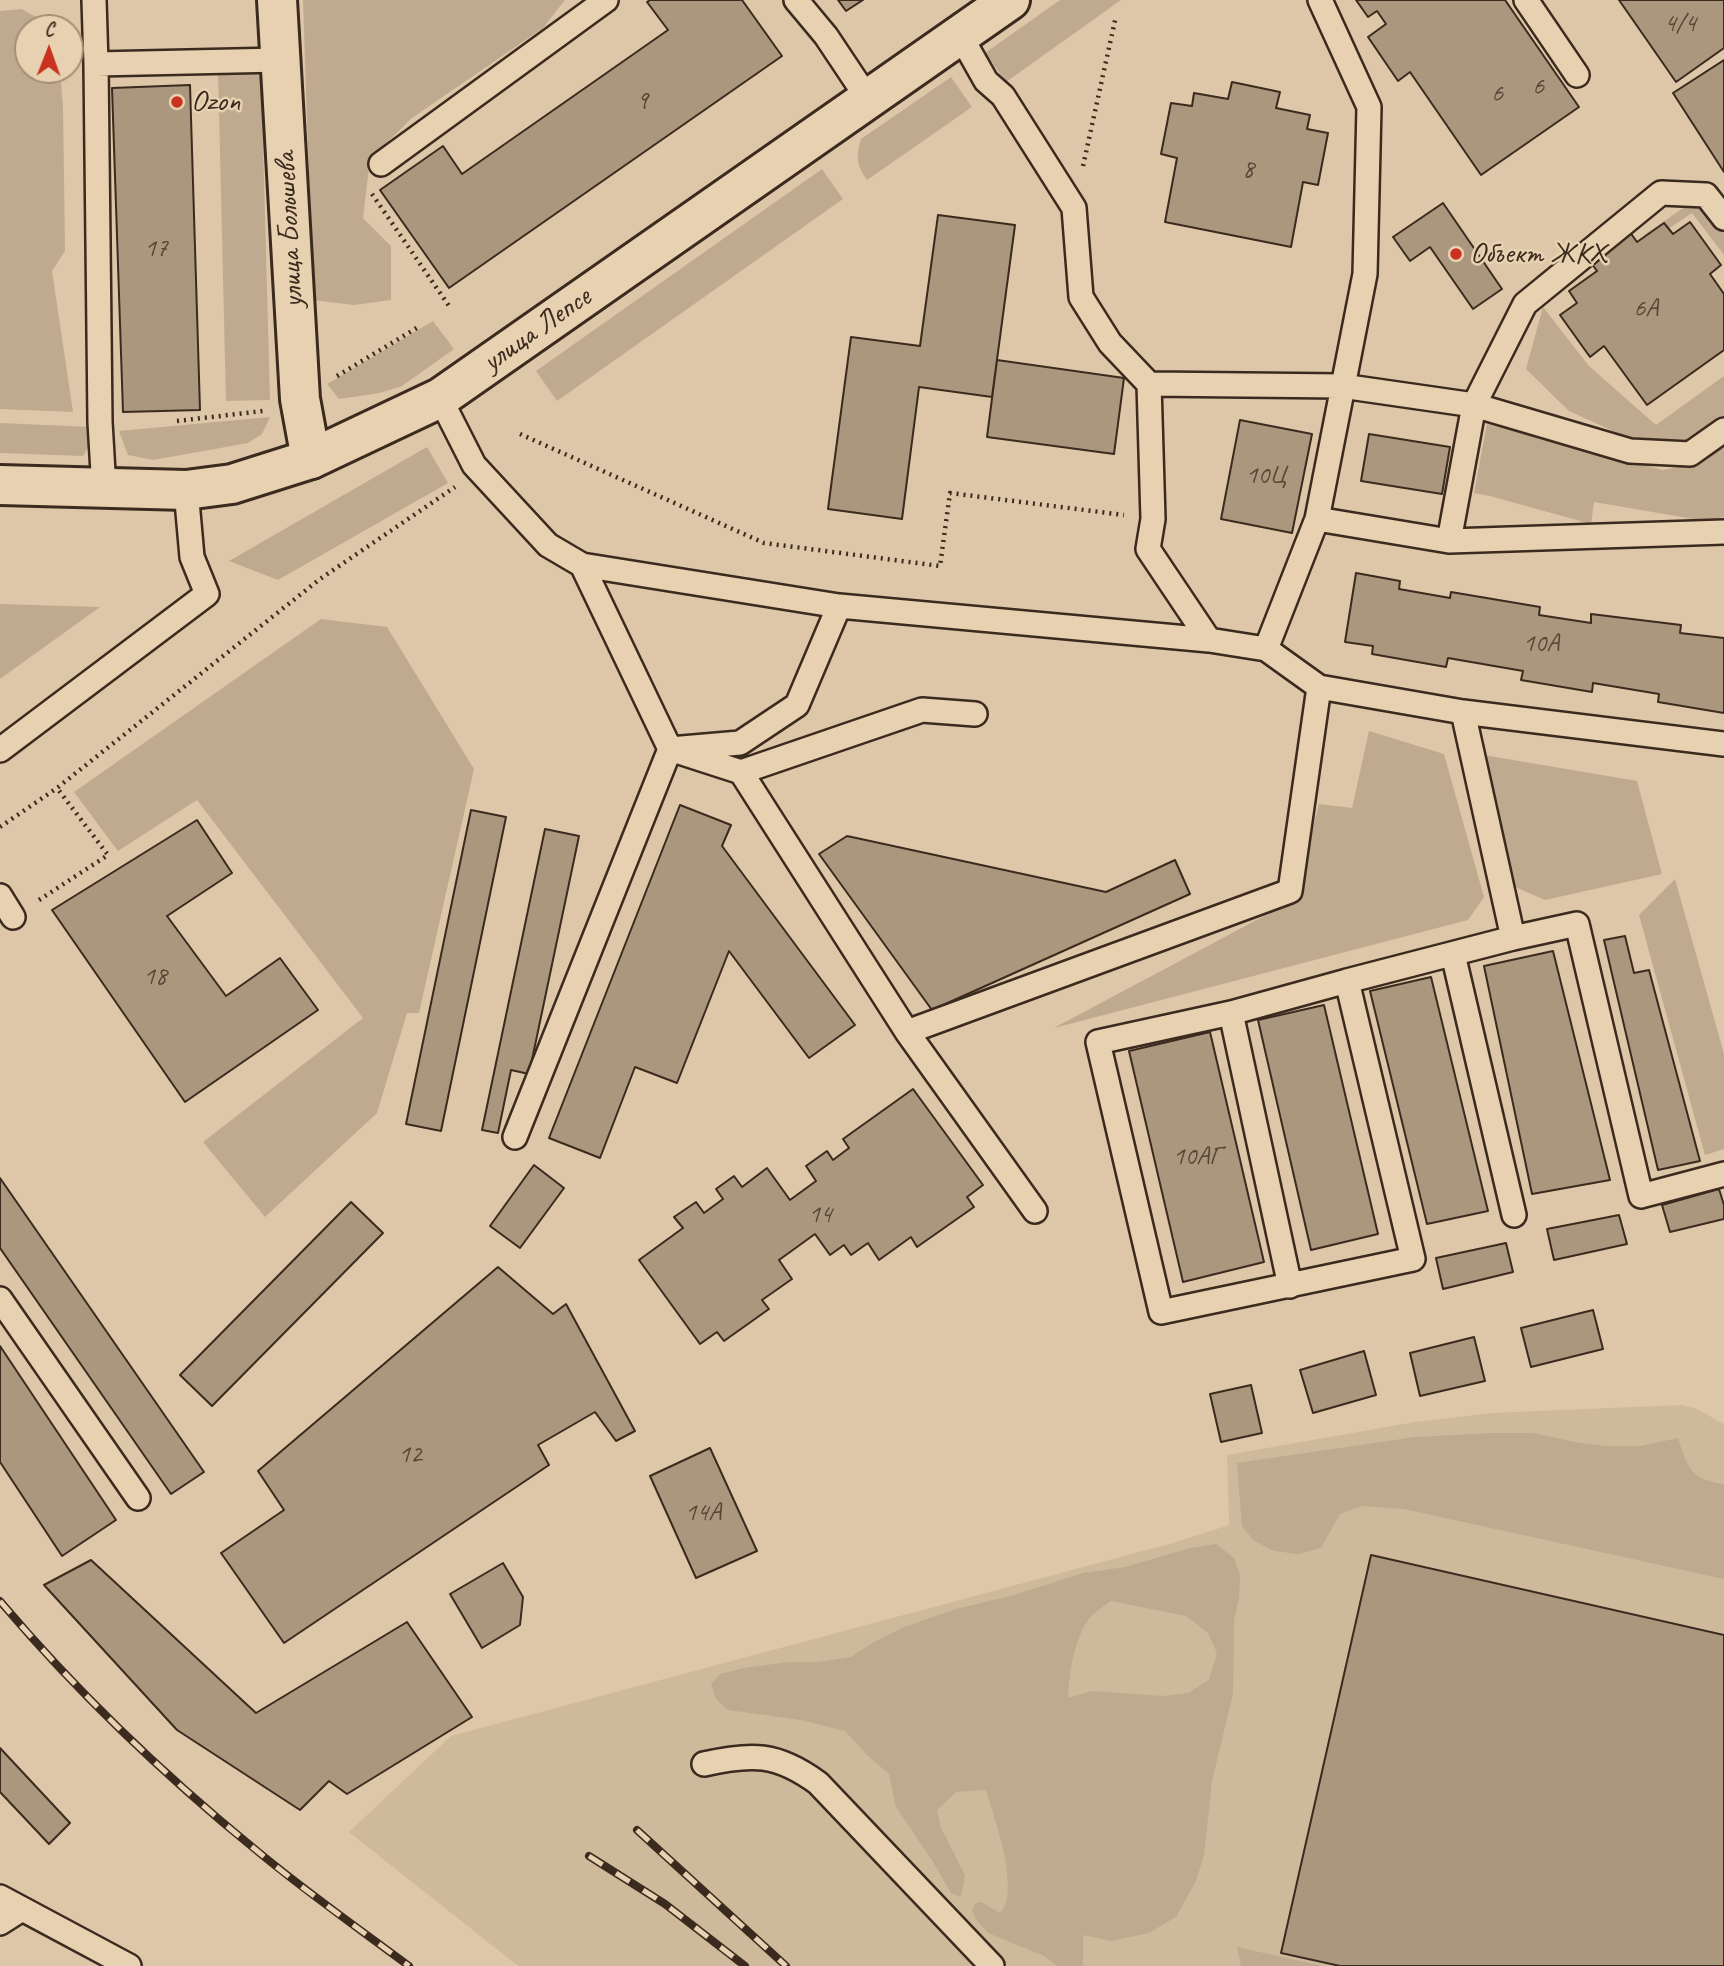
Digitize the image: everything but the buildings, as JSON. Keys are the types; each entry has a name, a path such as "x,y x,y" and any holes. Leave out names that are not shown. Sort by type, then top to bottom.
{"main road":[{"name":"улица Большева","path":"277,0 284,405 311,459"},
{"name":"улица Лепсе","path":"0,485 186,490 232,484 311,459 440,398 1010,0"}],"lane":[{"path":"94,0 100,422 104,489"},
{"path":"380,164 606,0"},
{"path":"796,0 826,36 868,99"},
{"path":"1266,649 1317,519 1365,274 1369,107 1320,0"},
{"path":"1526,0 1577,75"},
{"path":"960,35 986,81 1003,96 1074,208 1081,297 1110,343 1149,384 1153,519 1148,549 1209,640"},
{"path":"96,64 280,60"},
{"path":"1449,541 1474,405 1525,304 1661,193 1706,195 1724,218"},
{"path":"1149,384 1342,386 1474,405 1630,451 1690,454 1724,430"},
{"path":"440,398 474,465 548,545 582,565 839,606 1209,640 1266,649 1319,687 1463,712 1724,744"},
{"path":"0,750 207,594 192,557 186,490"},
{"path":"1317,519 1449,541 1724,532"},
{"path":"582,565 670,749 741,772 922,710 975,714"},
{"path":"670,749 740,743 797,705 839,606"},
{"path":"907,1032 1290,891 1319,687"},
{"path":"1463,712 1513,938"},
{"path":"515,1137 670,749"},
{"path":"741,772 907,1032 1035,1211"},
{"path":"0,896 13,917"},
{"path":"1347,981 1413,1259 1161,1312 1098,1042 1231,1013 1347,981 1513,938 1577,924 1641,1196 1724,1174"},
{"path":"1453,954 1514,1215"},
{"path":"1231,1013 1290,1286"},
{"path":"0,1299 138,1498"},
{"path":"704,1764 733,1757 759,1758 798,1768 818,1783 992,1966"},
{"path":"0,1897 129,1966"},
{"path":"0,1923 22,1909"}],"path":[{"path":"1074,208 1116,16"},
{"path":"380,164 369,190 449,306"},
{"path":"177,421 284,405 420,326"},
{"path":"520,434 764,543 940,566 950,493 1153,519"},
{"path":"0,827 57,788 320,579 454,489 474,465"},
{"path":"13,917 108,855 57,788"}],"shaded area":[{"path":"303,0 565,0 543,28 412,118 370,159 363,218 391,246 391,300 354,305 313,300"},
{"path":"1060,0 1121,0 1006,82 985,53"},
{"path":"22,9 31,14 14,14 14,84 61,84 65,251 52,271 73,412 0,409 0,11"},
{"path":"261,69 270,400 226,401 218,70"},
{"path":"951,77 972,107 867,180 858,160 861,139"},
{"path":"822,169 843,199 557,401 536,371"},
{"path":"1689,204 1710,208 1724,228 1724,255 1692,213 1649,242 1644,235"},
{"path":"1543,307 1589,366 1656,425 1724,376 1724,415 1688,440 1635,441 1569,411 1526,369"},
{"path":"433,321 454,349 402,386 380,393 339,399 327,384"},
{"path":"270,417 262,434 248,443 153,460 128,455 119,431"},
{"path":"0,423 92,427 91,442 83,456 0,453"},
{"path":"1487,424 1663,470 1701,462 1724,447 1724,517 1705,521 1594,502 1591,524 1474,493"},
{"path":"427,447 448,483 278,580 229,561"},
{"path":"0,604 100,607 0,679"},
{"path":"321,619 387,627 474,769 419,1013 407,1013 377,1113 265,1217 203,1142 363,1018 197,800 118,851 74,792"},
{"path":"1369,731 1444,754 1484,897 1468,920 1054,1028 1294,900 1319,804 1352,808"},
{"path":"1472,753 1637,781 1662,874 1545,900 1513,886"},
{"path":"1675,879 1724,1054 1724,1149 1705,1155 1639,915"},
{"path":"1681,1405 1695,1408 1724,1424 1724,1966 518,1966 349,1832 451,1736 1173,1543 1229,1525 1227,1455 1415,1422 1492,1413"},
{"path":"1533,1433 1606,1446 1640,1446 1678,1438 1684,1457 1697,1475 1724,1484 1724,1579 1404,1509 1362,1506 1340,1514 1321,1548 1298,1554 1274,1551 1253,1540 1242,1526 1237,1463 1415,1437"},
{"path":"1216,1544 1234,1558 1240,1575 1234,1620 1233,1694 1212,1781 1204,1855 1196,1881 1176,1917 1149,1933 1111,1941 1083,1935 1085,1966 1057,1966 1044,1956 988,1933 975,1918 972,1910 976,1903 981,1902 1000,1913 1007,1899 1005,1858 986,1790 956,1792 937,1810 941,1828 965,1875 961,1897 951,1893 896,1807 889,1774 845,1731 801,1720 728,1710 716,1699 711,1684 720,1674 744,1668 851,1657 904,1627 956,1609 1014,1595 1083,1573 1125,1567 1190,1548","holes":["1111,1601 1186,1616 1208,1633 1217,1653 1209,1680 1188,1693 1162,1696 1092,1691 1068,1698 1072,1660 1078,1641 1086,1623"]},
{"path":"1237,1947 1323,1966 1241,1966"}],"railway":[{"path":"0,1601 122,1732 188,1792 293,1880 409,1966"},
{"path":"637,1830 786,1966"},
{"path":"589,1856 665,1904 745,1966"}],"place":[{"name":"Ozon","path":"177,102"},
{"name":"Объект ЖКХ","path":"1456,254"}]}
